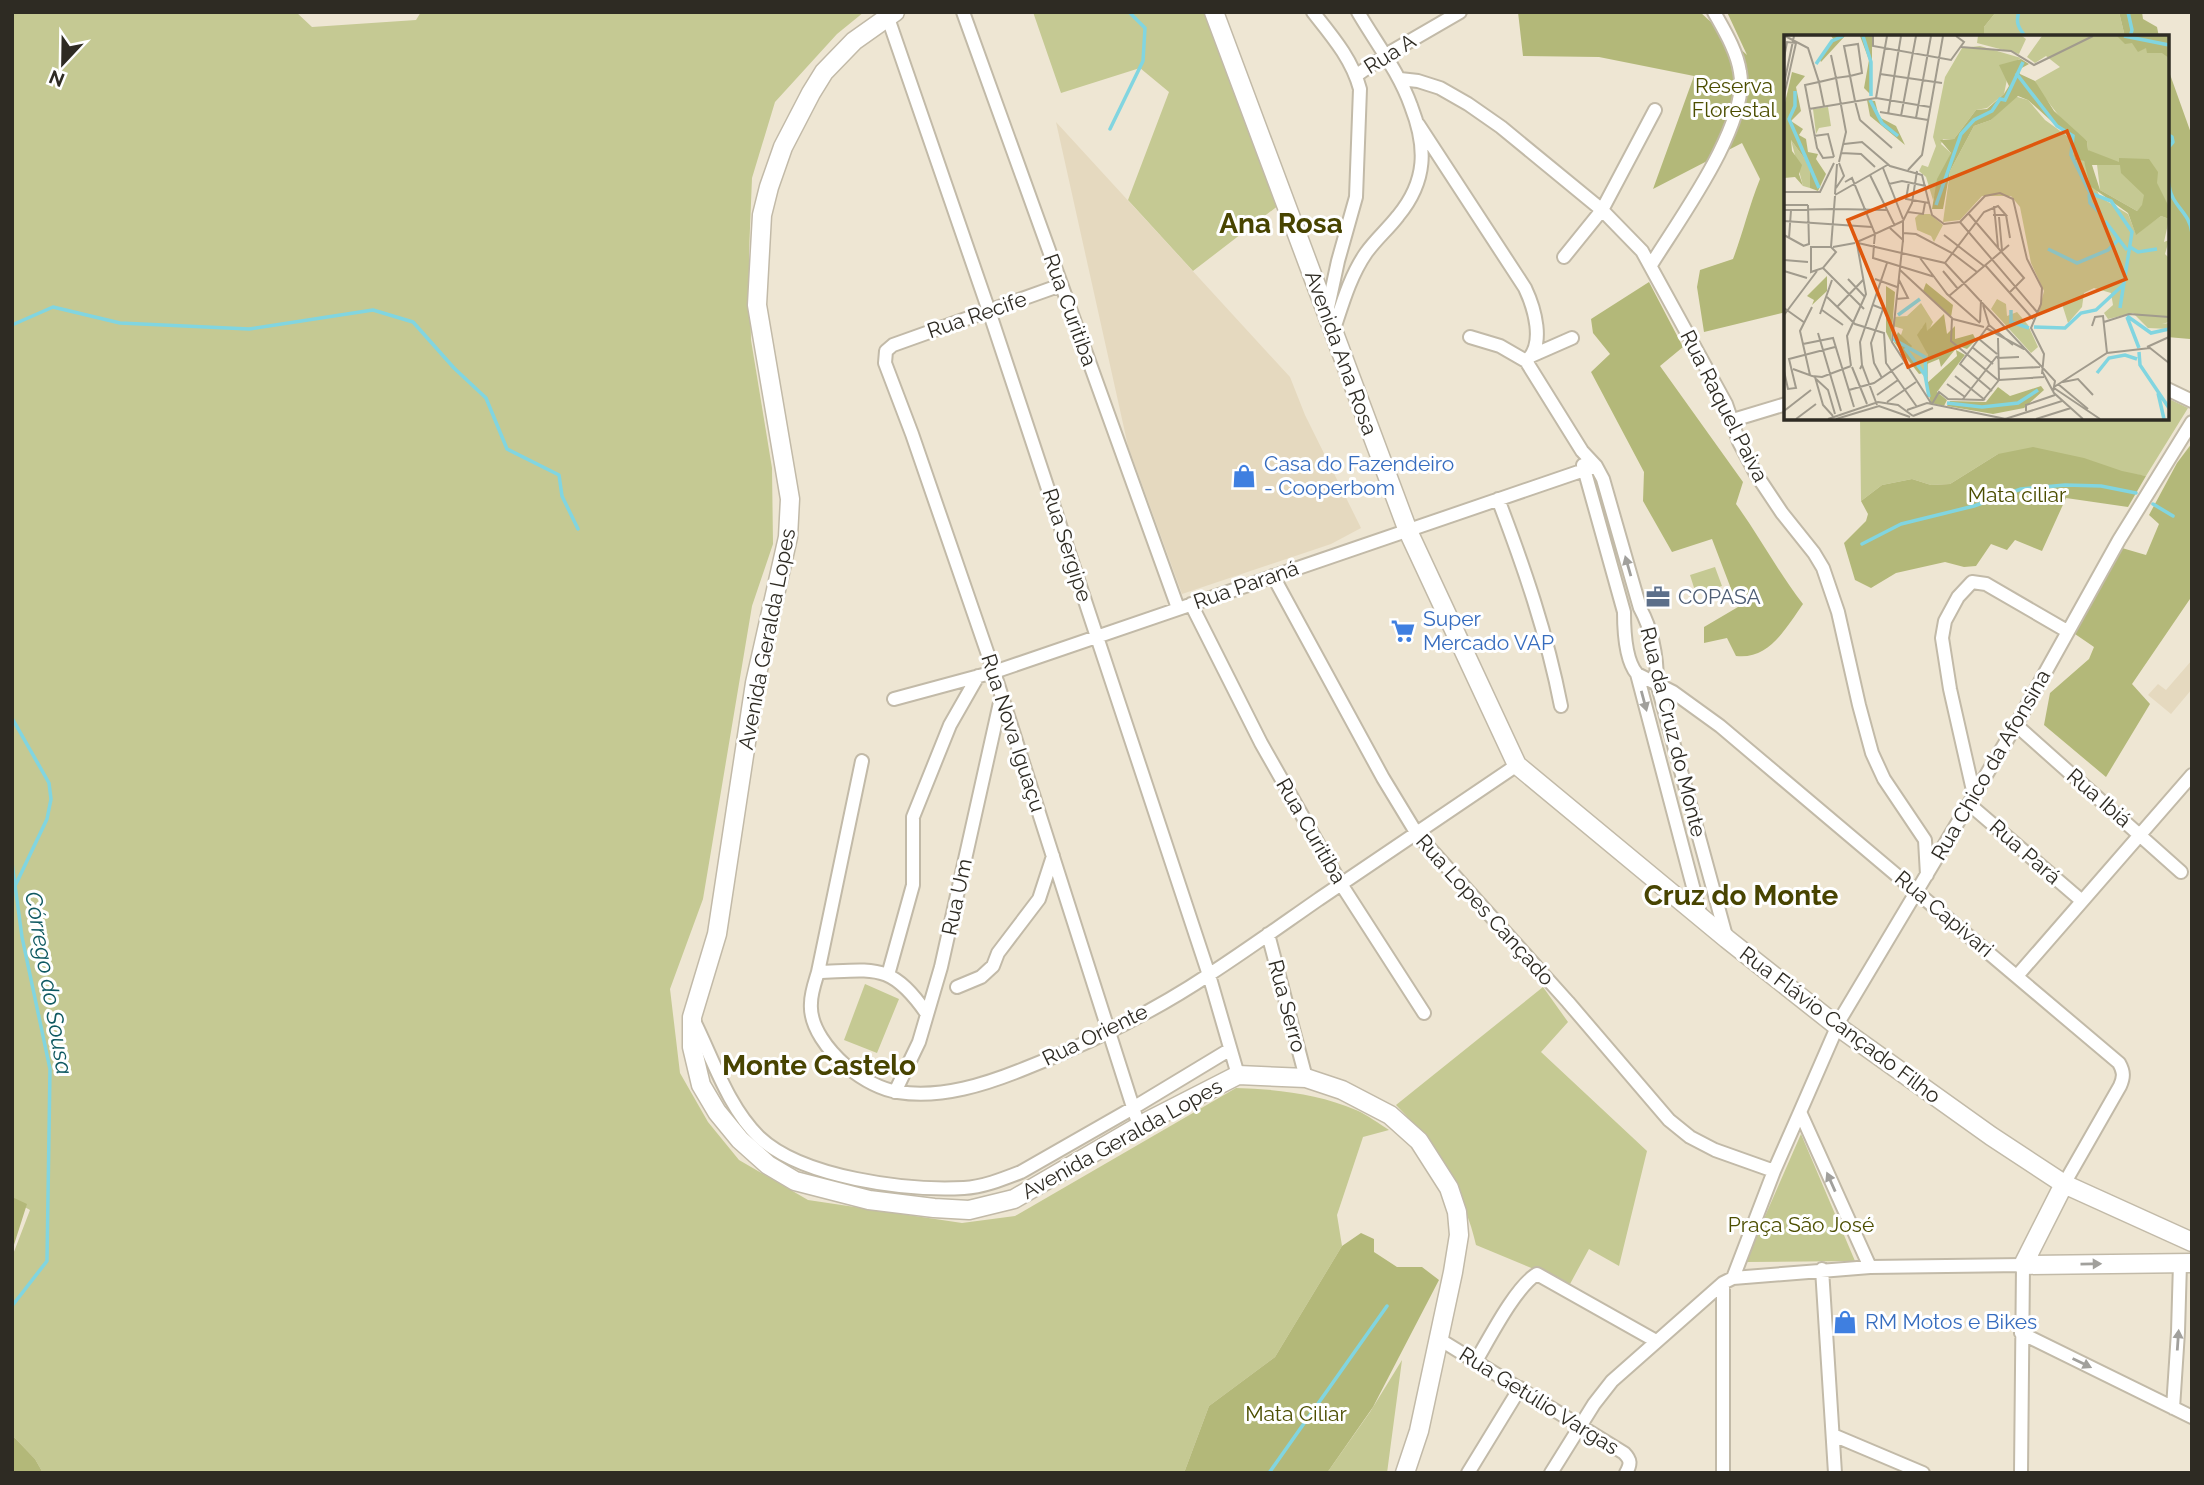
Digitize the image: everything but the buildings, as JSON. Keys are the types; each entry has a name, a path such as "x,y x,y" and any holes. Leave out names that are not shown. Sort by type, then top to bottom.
{"main road":[{"name":"Avenida Ana Rosa","path":"1214,12 1408,531 1517,765"},
{"name":"Avenida Geralda Lopes","path":"892,15 854,41 837,57 818,82 783,147 762,215 757,305 790,499 789,537 755,683 717,934 692,1017 692,1047 701,1084 717,1112 740,1140 768,1165 795,1181 869,1200 934,1209 969,1210 1014,1199 1139,1126 1238,1075 1306,1077 1342,1090 1390,1115 1419,1141 1449,1188 1457,1212 1459,1235 1454,1272 1419,1431 1405,1473"},
{"name":"Rua Flávio Cançado Filho","path":"1517,765 1727,939 1837,1026 2064,1184 2192,1242"},
{"path":"2064,1184 2027,1257 2039,1259 2049,1265 2186,1263"}],"street":[{"name":"Rua Curitiba","path":"962,12 1061,285 1184,606 1341,884 1424,1013"},
{"path":"1313,12 1334,38 1357,75 1360,89 1356,197 1326,313"},
{"path":"1358,12 1400,79 1418,124 1525,288 1533,305 1537,330 1529,358"},
{"name":"Rua A","path":"1357,75 1384,56 1460,12"},
{"path":"1651,265 1707,175 1729,131 1741,93 1740,72 1714,12"},
{"name":"Rua Sergipe","path":"892,15 1209,975 1238,1075"},
{"name":"Rua Raquel Paiva","path":"1400,79 1418,81 1440,89 1501,127 1602,210 1632,239 1651,265 1733,420 1739,442 1756,474 1823,568 1838,612 1872,753 1884,779 1925,840 1927,875"},
{"path":"1564,257 1602,210 1655,110"},
{"path":"1333,332 1348,288 1364,255 1397,217 1416,189 1422,163 1418,124"},
{"name":"Rua Recife","path":"893,345 1061,285"},
{"path":"1470,337 1529,358 1572,338"},
{"name":"Rua Nova Iguaçu","path":"893,345 884,356 887,370 912,434 994,672 1139,1126"},
{"name":"Rua da Cruz do Monte","path":"1529,358 1590,468 1609,495 1640,608 1646,618 1657,666 1657,683 1727,939"},
{"path":"2169,390 2192,401"},
{"path":"1733,420 1784,405"},
{"name":"Rua Chico da Afonsina","path":"1800,1112 1837,1026 2016,725 2119,540 2192,422"},
{"name":"Rua da Cruz do Monte","path":"1590,468 1624,612 1632,668 1637,674 1701,917"},
{"name":"Rua Paraná","path":"894,699 994,672 1590,468"},
{"path":"1498,499 1543,629 1561,706"},
{"name":"Rua Lopes Cançado","path":"1273,576 1383,778 1417,834 1568,1002 1669,1120 1690,1137 1715,1150 1774,1171"},
{"path":"1971,799 1942,646 1942,630 1958,597 1966,587 1978,581 2002,592 2067,631"},
{"name":"Rua Capivari","path":"1637,674 1694,705 2110,1054 2123,1070 2123,1077 2115,1096 2064,1184"},
{"path":"888,975 913,885 913,817 950,725 978,676"},
{"name":"Rua Um","path":"895,1092 915,1055 950,933 1001,696"},
{"name":"Rua Ibiá","path":"2016,725 2181,872"},
{"name":"Rua Oriente","path":"862,761 811,1002 811,1017 821,1036 839,1059 857,1074 877,1086 895,1092 933,1093 999,1079 1110,1032 1209,975 1517,765"},
{"path":"2017,976 2192,775"},
{"name":"Rua Pará","path":"1971,799 2082,901"},
{"path":"957,987 981,977 993,966 998,953 1039,899 1054,856"},
{"name":"Rua Serro","path":"1268,934 1306,1077"},
{"path":"818,972 859,969 888,975 900,981 928,1014"},
{"name":"Avenida Geralda Lopes","path":"692,1017 737,1110 760,1138 793,1161 846,1177 910,1186 967,1188 1021,1172 1229,1050"},
{"path":"1723,1473 1728,1280 1800,1112"},
{"path":"1800,1112 1870,1267"},
{"path":"1550,1473 1612,1381 1728,1280 1822,1269 2027,1257 2021,1333 2021,1473"},
{"path":"2173,1408 2186,1263"},
{"path":"1822,1269 1835,1473"},
{"path":"1476,1361 1504,1314 1529,1280 1537,1274 1656,1341"},
{"path":"2021,1333 2192,1417"},
{"name":"Rua Getúlio Vargas","path":"1439,1339 1624,1453 1629,1458 1627,1471"},
{"path":"1468,1473 1520,1388"},
{"path":"1833,1435 1923,1473"}],"shaded area":[{"path":"1056,122 1290,377 1305,415 1361,528 1331,544 1182,594 1128,446"},
{"path":"2192,660 2192,689 2171,714 2148,695 2158,684 2166,690"}],"green space":[{"path":"12,12 296,12 312,27 416,20 421,12 864,12 837,34 775,102 752,178 749,253 751,340 772,468 773,544 752,606 703,899 670,989 680,1073 708,1122 739,1160 808,1200 962,1223 1015,1216 1236,1088 1313,1096 1360,1112 1389,1130 1363,1137 1337,1215 1342,1246 1275,1357 1209,1406 1184,1473 43,1473 35,1459 12,1435 12,1257 30,1210 12,1200"},
{"path":"1033,12 1207,12 1279,205 1193,271 1128,200 1169,92 1140,68 1061,93"},
{"name":"Reserva Florestal","path":"1518,12 1700,12 1747,55 1727,12 1996,12 1984,27 1984,35 1784,35 1784,312 1704,332 1697,287 1700,270 1733,259 1760,179 1742,143 1653,189 1694,76 1599,57 1523,56"},
{"path":"1996,12 2119,12 2125,35 1984,35 1984,27"},
{"path":"2119,12 2142,12 2143,19 2157,27 2159,35 2125,35"},
{"path":"2169,72 2192,136 2190,339 2169,337"},
{"path":"1649,282 1683,347 1660,366 1743,482 1736,504 1803,604 1776,640 1767,648 1748,656 1736,656 1727,638 1704,643 1704,627 1738,607 1712,539 1672,552 1643,501 1644,472 1591,372 1610,354 1593,333 1591,319"},
{"path":"2169,399 2188,408 2146,476 1998,454 1950,484 1931,485 1912,479 1882,485 1861,501 1860,420 2169,420"},
{"path":"2192,443 2192,596 2132,684 2150,704 2106,777 2044,725 2050,693 2089,659 2094,647 2075,634 2122,548 2146,555 2159,524 2149,515 2177,463"},
{"name":"Mata ciliar","path":"2033,447 2146,476 2128,507 2066,498 2042,551 2015,540 2007,550 1991,544 1976,566 1964,567 1945,562 1896,573 1871,588 1855,580 1844,543 1866,521 1868,514 1861,501 1882,485 1912,479 1931,485 1950,484 1998,454"},
{"path":"1715,567 1722,586 1696,594 1690,575"},
{"path":"865,984 899,999 877,1053 844,1040"},
{"path":"1543,987 1568,1022 1541,1052 1647,1151 1619,1266 1589,1249 1570,1284 1476,1245 1456,1189 1422,1134 1396,1105"},
{"name":"Praça São José","path":"1801,1134 1855,1261 1745,1262"},
{"path":"12,1197 27,1204 12,1251"},
{"name":"Mata Ciliar","path":"1361,1233 1374,1239 1374,1252 1397,1267 1422,1267 1439,1280 1373,1407 1327,1473 1184,1473 1209,1406 1275,1357 1342,1246"},
{"path":"1402,1360 1387,1473 1327,1473 1370,1412"},
{"path":"12,1435 35,1459 43,1473 12,1473"}],"waterway":[{"path":"1110,129 1143,61 1145,28 1129,12"},
{"path":"2019,12 2018,25 2024,35"},
{"path":"2128,12 2131,35"},
{"path":"2169,135 2173,142 2169,147"},
{"path":"2169,186 2174,201 2191,226 2192,233"},
{"path":"12,325 53,307 120,323 249,329 373,310 413,322 454,368 486,398 507,449 559,475 562,496 578,529"},
{"path":"1862,544 1901,524 1974,506 2021,489 2065,485 2101,486 2136,493"},
{"path":"2153,504 2173,516"},
{"path":"12,718 49,783 51,799 47,819 16,884"},
{"name":"Córrego do Sousa","path":"12,863 22,937 50,1069 47,1261 12,1306"},
{"path":"1269,1473 1387,1306"}],"place":[{"name":"Casa do Fazendeiro - Cooperbom","path":"1244,476"},
{"name":"COPASA","path":"1658,597"},
{"name":"Super Mercado VAP","path":"1403,631"},
{"name":"RM Motos e Bikes","path":"1845,1322"}],"district":[{"name":"Ana Rosa","path":"1281,223"},
{"name":"Cruz do Monte","path":"1741,895"},
{"name":"Monte Castelo","path":"819,1065"}]}
